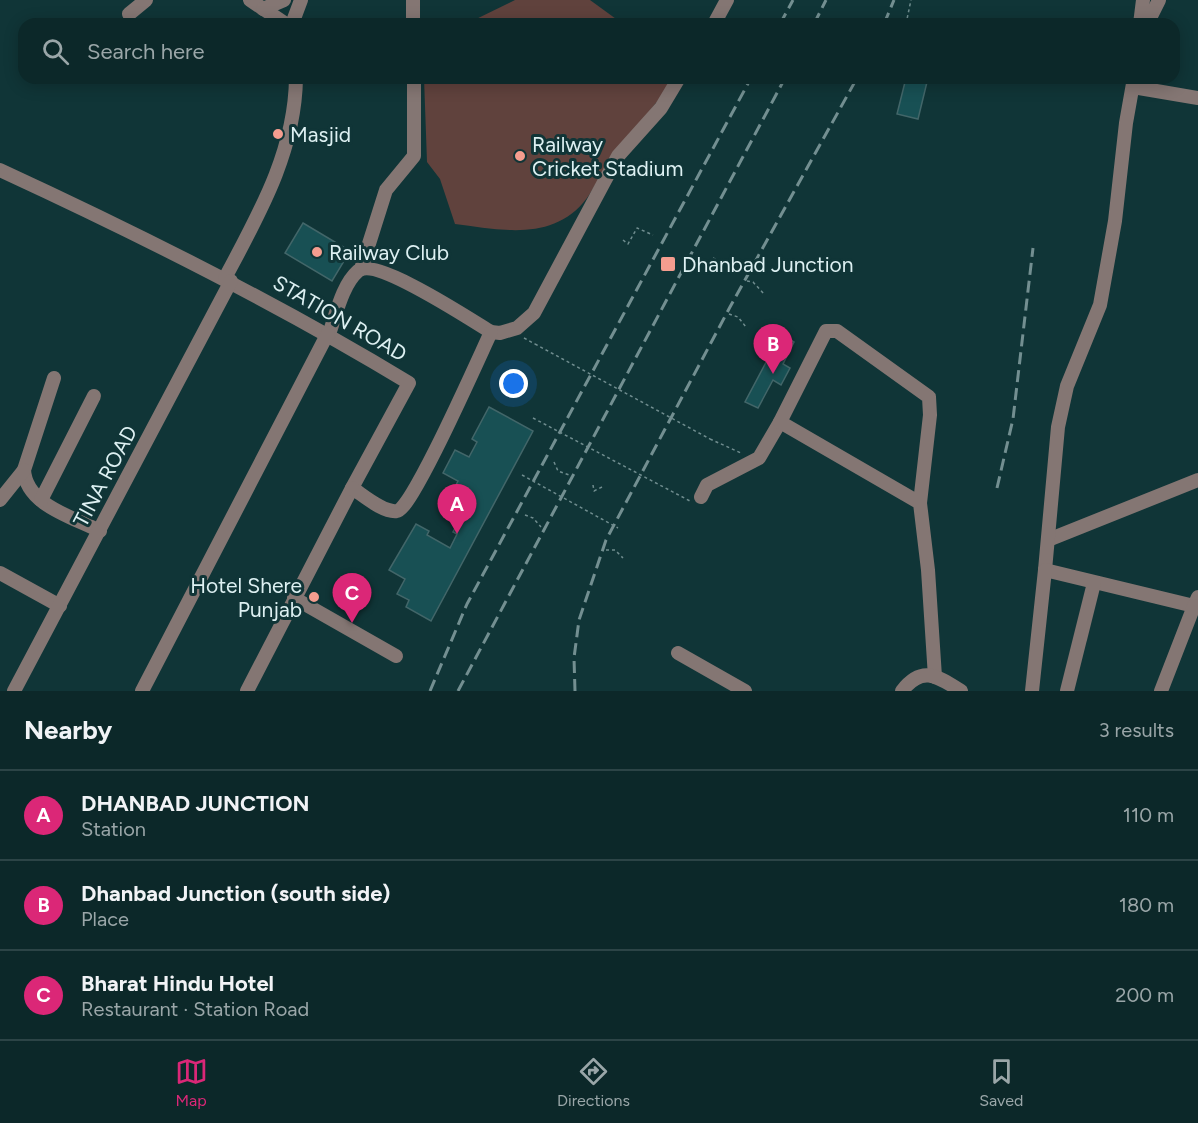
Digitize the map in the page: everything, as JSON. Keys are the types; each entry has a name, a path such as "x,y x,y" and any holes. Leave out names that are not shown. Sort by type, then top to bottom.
{"street":[{"path":"129,14 146,0"},
{"path":"250,0 277,18"},
{"path":"263,9 284,0"},
{"path":"294,18 301,0"},
{"path":"413,0 413,18"},
{"path":"717,18 727,0"},
{"path":"1141,18 1143,0"},
{"path":"1150,18 1159,0"},
{"name":"TINA ROAD","path":"15,691 100,531 255,222 280,165 294,118 296,84"},
{"path":"142,691 328,334 347,287 361,269 386,190 414,156 414,84"},
{"path":"361,269 376,269 403,282 491,332 500,333 517,328 534,313 618,156 660,108 675,84"},
{"path":"1032,691 1058,427 1067,386 1100,305 1114,231 1133,84"},
{"path":"1141,84 1198,98"},
{"name":"STATION ROAD","path":"0,170 131,230 228,279 328,334 410,383 352,488 247,691"},
{"path":"695,499 707,485 759,458 826,331 837,331 928,397 930,415 920,503 930,591 935,676"},
{"path":"352,488 388,510 396,511 404,508 425,470 491,332"},
{"path":"0,500 24,470 54,378"},
{"path":"41,500 94,396"},
{"path":"780,422 920,503"},
{"path":"24,470 29,489 41,500 100,531"},
{"path":"1048,540 1198,480"},
{"path":"1045,570 1094,583 1197,603 1161,691"},
{"path":"0,573 60,606"},
{"path":"1068,691 1094,583"},
{"path":"294,598 396,656"},
{"path":"678,653 745,691"},
{"path":"902,691 911,679 922,674 935,676 961,691"}],"path":[{"path":"907,18 911,0"},
{"path":"623,240 628,244 637,228 653,236"},
{"path":"713,258 727,264"},
{"path":"747,281 753,282 764,294"},
{"path":"729,314 738,317 746,327"},
{"path":"516,334 732,450"},
{"path":"533,418 695,499"},
{"path":"554,462 558,471 569,475"},
{"path":"522,475 618,528"},
{"path":"593,485 594,491 602,487"},
{"path":"525,515 533,518 541,527"},
{"path":"606,550 615,550 623,558"}],"shaded area":[{"path":"515,0 590,0 615,18 478,18"},
{"name":"Railway Cricket Stadium","path":"424,84 670,84 606,166 587,198 574,212 543,227 509,230 455,224 440,179 427,162"}],"building":[{"path":"904,84 927,84 918,119 897,114"},
{"name":"Railway Club","path":"303,223 350,251 332,281 285,253"},
{"path":"781,334 794,342 783,364 790,368 781,385 773,380 758,408 745,402"},
{"path":"489,407 533,431 431,621 406,607 409,600 397,594 405,579 389,570 416,524 429,531 427,535 450,548 457,534 453,532 470,500 453,491 458,481 443,473 455,450 469,457 477,442 472,439"}],"railway":[{"path":"783,18 793,0"},
{"path":"817,18 826,0"},
{"path":"886,18 894,0"},
{"path":"430,691 467,604 748,84"},
{"path":"458,691 782,84"},
{"path":"575,691 574,658 579,620 606,540 730,307 854,84"},
{"path":"997,488 1013,419 1033,248"}],"place":[{"name":"Masjid","path":"278,134"},
{"name":"Railway Cricket Stadium","path":"520,156"},
{"name":"Railway Club","path":"317,252"},
{"name":"Dhanbad Junction","path":"668,264"},
{"name":"Dhanbad Junction (south side)","path":"773,374"},
{"name":"DHANBAD JUNCTION","path":"457,534"},
{"name":"Hotel Shere Punjab","path":"314,597"},
{"name":"Bharat Hindu Hotel","path":"352,623"}]}
